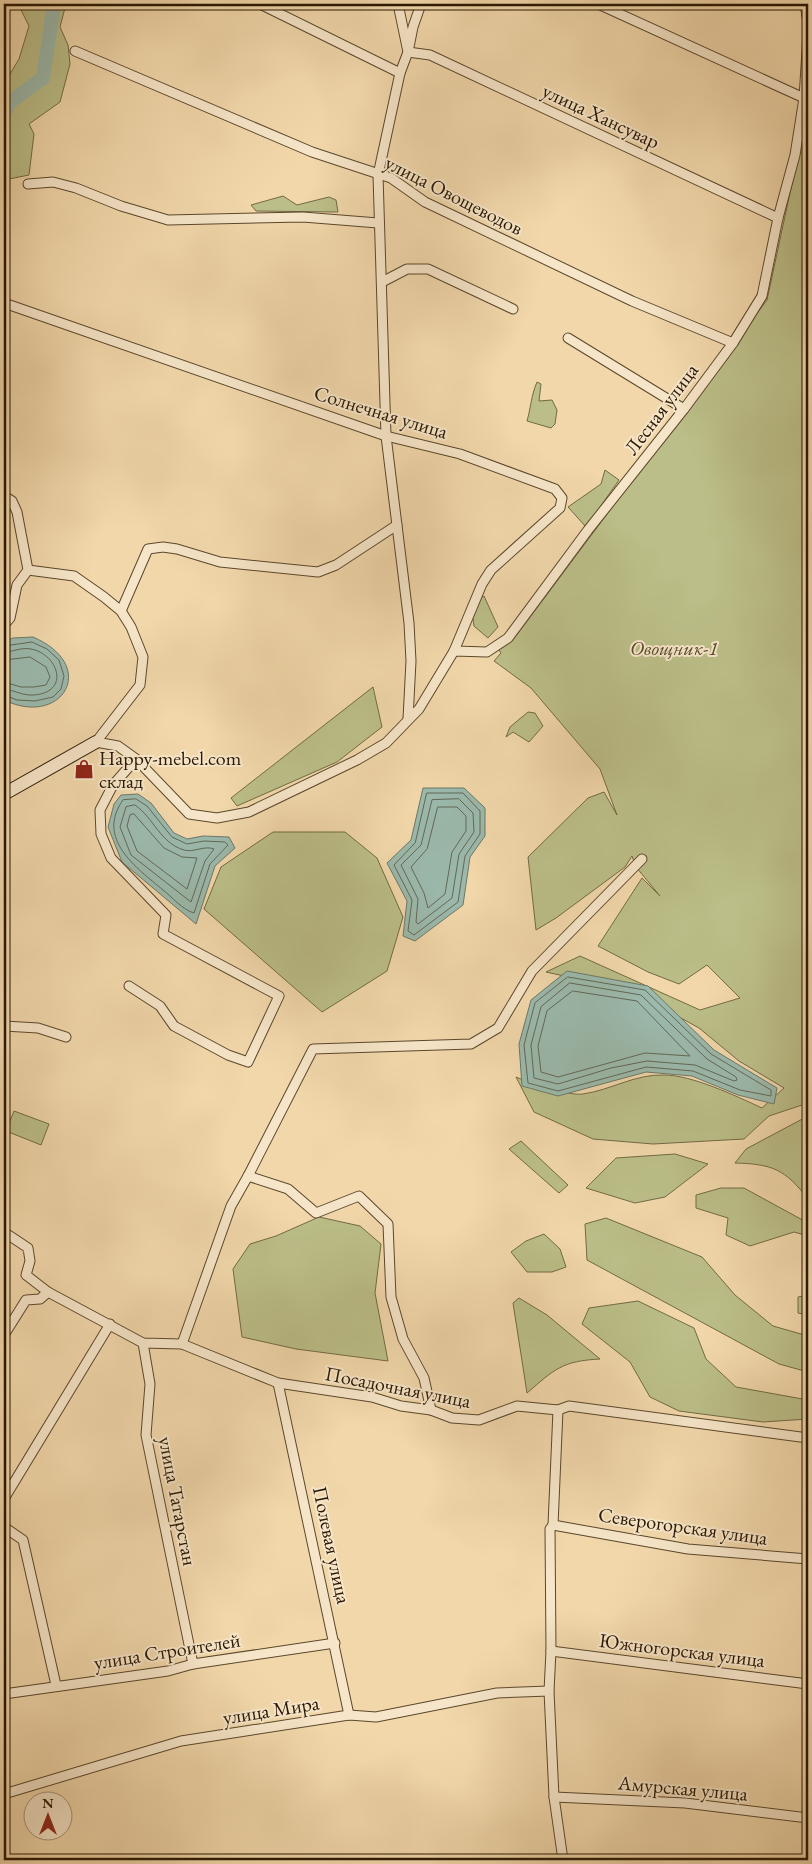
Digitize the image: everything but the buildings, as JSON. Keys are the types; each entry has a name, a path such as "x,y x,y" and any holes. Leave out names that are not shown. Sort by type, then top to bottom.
{"street":[{"path":"260,4 400,72"},
{"path":"398,4 408,52"},
{"path":"408,719 411,661 409,623 386,436 378,176 400,72 408,52 413,27 421,4"},
{"path":"598,4 804,98"},
{"path":"805,4 808,23"},
{"name":"Лесная улица","path":"454,651 487,652 508,638 588,530 684,409 732,343 762,296 778,218 795,154 804,98 808,35"},
{"name":"улица Овощеводов","path":"75,51 312,152 378,176 391,178 425,202 632,301 732,343"},
{"name":"улица Хансувар","path":"408,52 430,55 778,218"},
{"path":"28,184 53,182 76,188 122,206 168,220 303,217 378,223"},
{"path":"382,282 407,269 428,269 513,309"},
{"name":"Солнечная улица","path":"4,303 386,436 460,454 555,490 562,498 560,508 491,570 482,584 454,651"},
{"path":"568,338 684,409"},
{"path":"4,496 12,501 17,512 28,570 17,584 10,618 4,625"},
{"path":"121,611 148,549 170,548 220,562 318,572 336,565 397,525"},
{"path":"4,794 96,742 140,685 143,657 131,627 121,611 74,576 28,570"},
{"path":"96,742 118,746 136,759 189,814 217,818 249,812 357,760 386,743 419,709 454,651"},
{"path":"129,986 160,1006 174,1026 228,1055 248,1062 279,996 163,934 166,915 111,858 101,834 100,810 113,786 136,759"},
{"path":"182,1344 231,1206 313,1049 471,1044 478,1040 498,1028 532,971 642,859"},
{"path":"4,1026 38,1028 66,1037"},
{"path":"248,1176 288,1189 316,1213 359,1196 388,1224 391,1297 402,1339 424,1378 431,1410"},
{"name":"Посадочная улица","path":"4,1232 28,1248 30,1261 26,1274 48,1292 143,1343 182,1344 278,1383 372,1397 401,1406 431,1410 452,1418 479,1420 517,1406 558,1410 569,1406 808,1438"},
{"path":"4,1334 26,1300 40,1299 48,1292"},
{"path":"4,1499 110,1324"},
{"name":"улица Татарстан","path":"143,1343 150,1384 146,1435 193,1664"},
{"name":"Полевая улица","path":"278,1383 335,1642 349,1715"},
{"path":"558,1410 553,1525 550,1529 551,1651 549,1691 554,1797 562,1860"},
{"name":"Северогорская улица","path":"553,1525 688,1548 808,1558"},
{"path":"4,1527 23,1540 56,1685"},
{"name":"улица Строителей","path":"4,1694 168,1670 193,1664 335,1642"},
{"name":"Южногорская улица","path":"551,1651 808,1684"},
{"name":"улица Мира","path":"4,1794 181,1741 349,1715 376,1717 497,1693 549,1691"},
{"name":"Амурская улица","path":"554,1797 684,1803 808,1818"}],"green space":[{"path":"18,4 66,4 60,27 68,45 70,64 60,102 29,124 34,134 29,175 4,180 4,84 19,59 29,26"},
{"name":"Овощник-1","path":"808,109 808,1103 769,1116 744,1139 653,1144 593,1139 534,1112 516,1077 569,1093 583,1094 653,1075 675,1076 714,1087 762,1108 784,1088 739,1061 699,1028 632,991 546,972 580,956 700,1010 740,998 707,965 679,984 648,972 598,946 642,878 660,896 636,867 632,856 625,867 556,918 536,930 528,857 588,798 604,792 617,815 600,769 531,688 494,661 501,653 499,650 509,639 511,642 516,636 767,300"},
{"path":"283,196 297,205 329,197 336,200 338,212 256,211 251,205"},
{"path":"537,382 541,384 539,401 552,400 557,410 555,424 551,428 527,421"},
{"path":"605,470 619,480 586,527 568,507 601,484"},
{"path":"484,596 498,627 488,638 474,626 471,604"},
{"path":"373,687 382,727 337,762 237,806 231,798"},
{"path":"528,712 535,713 543,726 529,742 513,732 506,737 510,727"},
{"path":"273,832 345,832 377,858 403,917 387,971 322,1012 204,909 221,867"},
{"path":"14,1111 49,1124 41,1145 6,1131"},
{"path":"808,1116 808,1199 792,1181 777,1170 759,1165 735,1163 746,1149"},
{"path":"521,1141 568,1185 559,1193 509,1149"},
{"path":"675,1154 708,1164 665,1197 635,1203 586,1188 616,1158"},
{"path":"721,1188 744,1188 808,1223 808,1236 794,1232 750,1246 726,1235 728,1218 696,1208 696,1195"},
{"path":"319,1217 360,1226 381,1244 375,1293 388,1361 296,1349 242,1337 233,1269 250,1244 276,1236"},
{"path":"606,1218 702,1257 735,1295 773,1326 808,1336 808,1372 779,1364 587,1260 585,1224"},
{"path":"544,1234 560,1249 566,1267 552,1272 527,1272 511,1252 526,1241"},
{"path":"808,1295 808,1315 798,1313 798,1297"},
{"path":"519,1298 547,1315 600,1359 568,1364 552,1372 527,1393 513,1303"},
{"path":"638,1301 694,1328 706,1359 736,1387 808,1400 808,1419 763,1422 679,1411 650,1397 630,1362 582,1324 589,1308"}],"water":[{"path":"33,637 53,649 65,663 69,677 65,690 56,700 42,706 25,707 4,700 4,642 13,638"},
{"path":"423,788 464,788 485,808 485,836 470,857 463,905 415,941 403,936 407,901 387,863 411,840"},
{"path":"138,794 151,803 174,833 187,839 203,836 229,837 235,848 215,866 196,924 122,862 108,827 114,804 121,795"},
{"path":"567,971 648,986 714,1050 777,1088 774,1104 738,1095 692,1076 646,1072 558,1096 522,1086 519,1044 531,1000"}],"waterway":[{"path":"4,113 10,102 43,78 54,4"}],"place":[{"name":"Happy-mebel.com склад","path":"84,769"}]}
